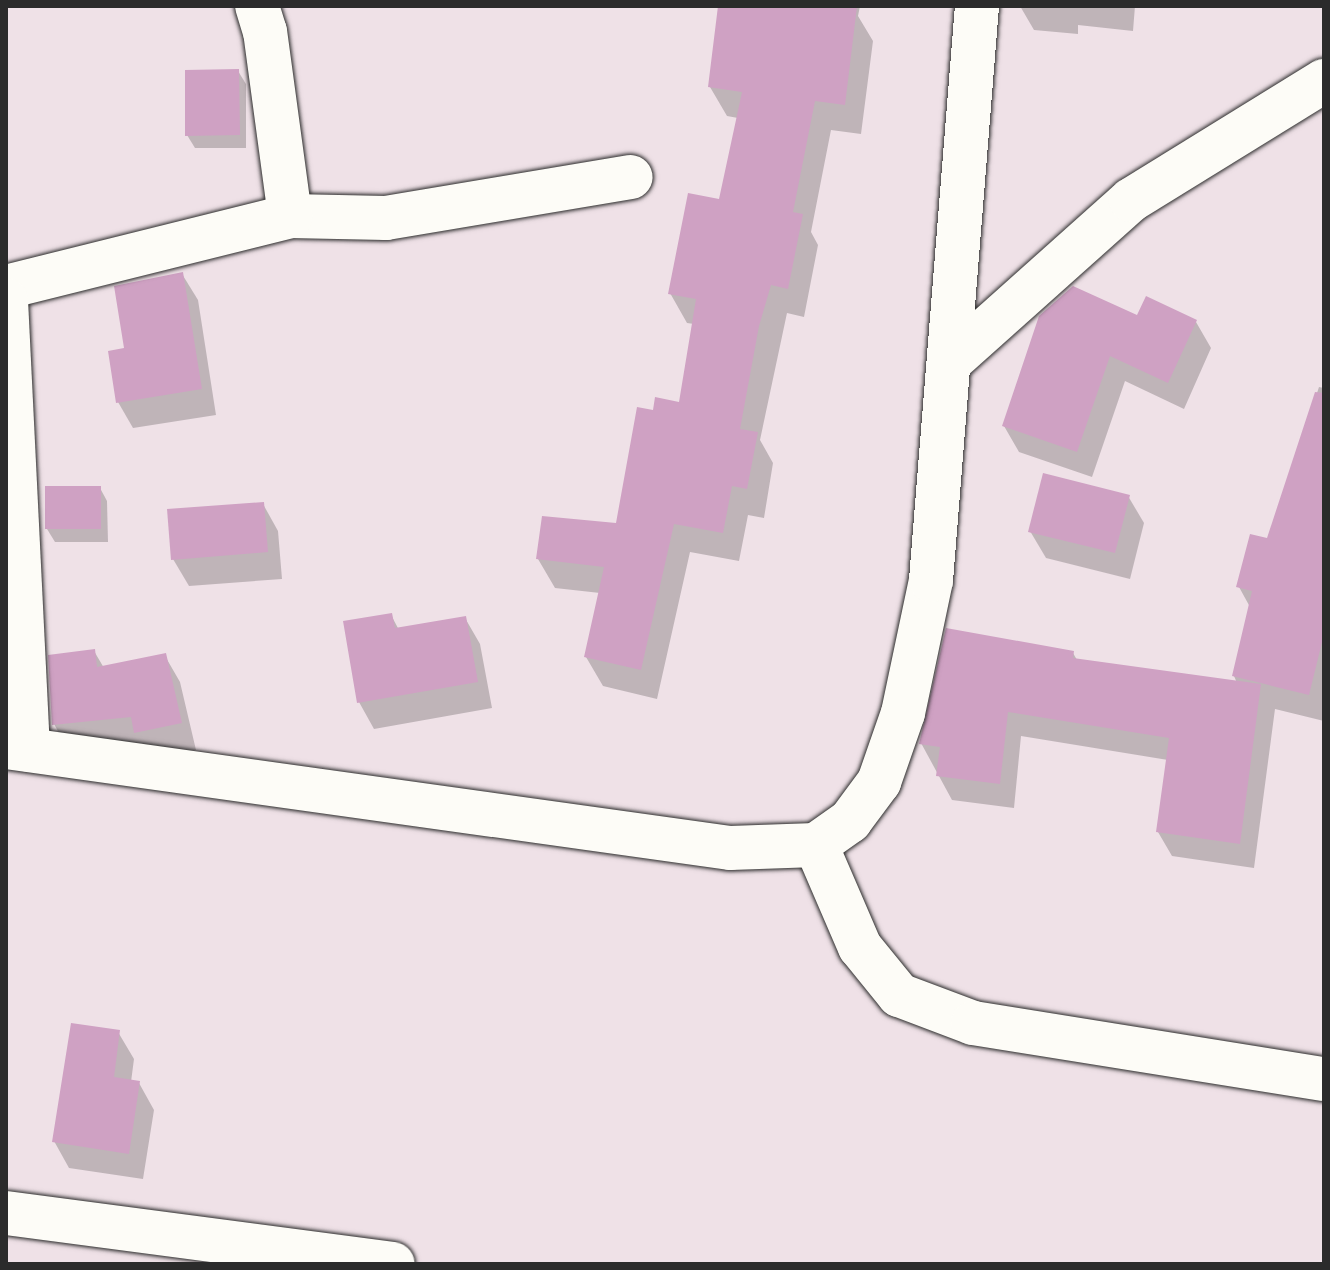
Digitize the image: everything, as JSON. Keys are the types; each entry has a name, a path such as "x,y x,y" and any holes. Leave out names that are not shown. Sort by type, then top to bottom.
{"street":[{"path":"257,6 265,32 290,216"},
{"path":"6,300 17,748 730,848 816,845 850,821 879,782 903,713 931,580 952,360 977,6"},
{"path":"952,360 1131,200 1324,81"},
{"path":"6,287 290,216 386,218 631,177"},
{"path":"816,845 860,947 899,995 973,1023 1324,1079"},
{"path":"6,1213 393,1264"}],"building":[{"path":"718,6 857,6 845,105 815,101 793,212 803,214 788,289 771,285 759,326 740,429 758,432 747,489 732,486 723,533 674,524 641,670 584,657 604,567 536,559 542,516 616,523 637,407 653,410 655,397 679,402 696,299 668,294 688,193 719,199 742,92 708,87"},
{"path":"239,69 240,135 185,136 185,70"},
{"path":"183,272 202,389 116,403 108,351 124,348 114,286"},
{"path":"1073,286 1137,315 1146,296 1197,320 1168,383 1110,356 1077,452 1002,426 1039,316"},
{"path":"1315,392 1324,393 1324,634 1309,695 1232,676 1252,591 1236,587 1250,534 1267,538"},
{"path":"1043,473 1130,495 1115,553 1028,532"},
{"path":"45,486 101,486 101,529 45,529"},
{"path":"264,502 268,552 171,560 167,509"},
{"path":"392,613 395,628 466,616 478,682 357,703 343,621"},
{"path":"946,628 1074,651 1073,658 1261,684 1240,844 1156,832 1169,738 1008,712 1000,784 936,776 940,747 919,744"},
{"path":"95,649 97,667 166,653 182,723 134,733 131,717 52,725 48,655"},
{"path":"71,1023 120,1030 114,1077 140,1081 129,1154 52,1142"}]}
